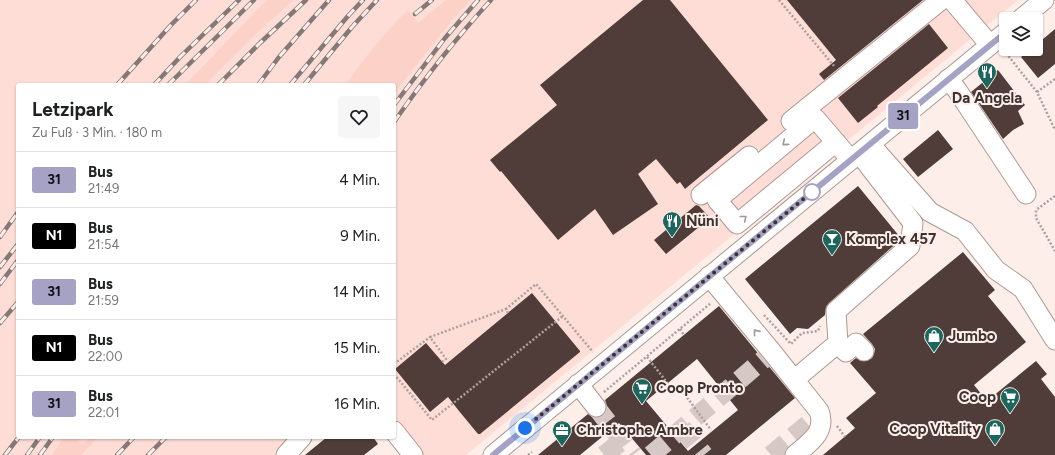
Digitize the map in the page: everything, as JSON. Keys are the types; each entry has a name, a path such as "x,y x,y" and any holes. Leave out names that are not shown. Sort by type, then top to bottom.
{"street":[{"path":"702,195 941,0"},
{"path":"952,0 997,48"},
{"path":"1029,12 1044,0"},
{"path":"493,455 948,79 997,48 999,44"},
{"path":"948,79 957,90 1026,194"},
{"path":"836,142 737,224 717,200 815,118 836,142 860,152 878,155 930,212 965,232 996,270 1023,289 1055,340"},
{"path":"860,152 913,223 910,246 836,311 838,343 846,352 856,343 864,352"},
{"path":"709,276 768,356 794,380 817,415 821,416 821,427 818,433 795,455"},
{"path":"794,380 838,343"},
{"path":"578,384 598,402"},
{"path":"396,434 413,455"},
{"path":"286,455 300,439"}],"path":[{"path":"778,0 844,78"},
{"path":"997,48 1037,92 1055,130"},
{"path":"1037,92 1055,79"},
{"path":"1055,196 1036,210 1036,218 1055,251"},
{"path":"396,363 430,338 506,309 536,284 594,352"},
{"path":"598,402 647,357 712,303"},
{"path":"506,309 508,313"},
{"path":"759,310 791,344 802,333 818,331 822,320"},
{"path":"396,376 432,420 563,316"},
{"path":"680,329 684,335"},
{"path":"430,338 446,359 442,362"},
{"path":"647,357 670,386 683,392 711,430"},
{"path":"564,425 569,430"},
{"path":"836,426 845,437"},
{"path":"528,455 532,452"}],"shaded area":[{"path":"0,0 1018,0 1003,12 999,12 999,16 466,455 401,455 395,439 396,439 396,83 16,83 16,439 303,439 279,455 0,455"},
{"path":"267,0 293,0 258,32 207,83 187,83"},
{"path":"446,0 470,0 431,46 396,91 396,83 347,83 375,46 408,10 418,23"},
{"path":"63,439 79,439 78,441 82,444 89,439 95,439 80,455 52,455"}],"building":[{"path":"643,0 670,0 768,120 685,189 680,182 677,184 656,159 638,174 658,204 613,235 595,209 558,240 501,171 500,172 490,160 557,105 540,85"},
{"path":"787,0 923,0 824,80 819,74 836,60"},
{"path":"929,24 948,48 858,123 838,98"},
{"path":"1055,29 1055,64 1038,78 1021,57 1043,56 1043,39"},
{"path":"998,70 1025,105 1018,111 1024,124 1013,130 1003,139 971,92"},
{"path":"938,130 953,149 918,177 903,159"},
{"name":"Komplex 457","path":"858,186 900,237 900,240 829,303 826,307 825,315 808,329 797,328 790,334 745,279"},
{"path":"696,205 699,206 710,218 666,254 654,240"},
{"path":"963,252 995,290 988,296 1026,342 974,385 987,401 1036,361 1047,374 1041,379 1055,397 1055,455 823,455 855,428 846,418 876,393 850,363 856,358 861,361 867,361 872,358 874,354 875,349 863,334"},
{"path":"532,293 580,351 480,434 478,434 448,397 430,412 396,370 396,368 426,343 445,365"},
{"path":"719,306 795,398 726,455 646,455 619,423 580,455 538,455 588,414 597,418 603,415 607,406 605,400","holes":["697,359 738,410 688,451 646,401"]},
{"path":"325,439 374,439 378,444 364,455 305,455"}],"tunnel":[{"path":"651,455 764,359"},
{"path":"596,407 633,455"},
{"path":"771,455 814,419"},
{"path":"682,428 704,455"},
{"path":"604,455 622,441"}],"railway":[{"path":"119,83 171,25 196,0"},
{"path":"156,83 180,57 239,0"},
{"path":"170,83 254,0"},
{"path":"220,83 306,0"},
{"path":"260,83 279,57 329,0"},
{"path":"292,83 363,0"},
{"path":"306,83 352,27 377,0"},
{"path":"415,14 432,0"},
{"path":"396,102 445,38 478,0"},
{"path":"396,119 441,59 491,0"},
{"path":"0,237 16,215"},
{"path":"0,267 16,247"},
{"path":"0,284 16,263"},
{"path":"0,323 16,304"},
{"path":"5,455 17,439"},
{"path":"27,455 39,439"},
{"path":"40,455 52,439"},
{"path":"117,455 132,439"},
{"path":"148,455 164,439"}],"bus line":[{"name":"31","path":"493,455 999,38"}],"place":[{"name":"Da Angela","path":"987,89"},
{"name":"Nüni","path":"672,238"},
{"name":"Komplex 457","path":"832,256"},
{"name":"Jumbo","path":"934,353"},
{"name":"Coop Pronto","path":"642,405"},
{"name":"Coop","path":"1010,414"},
{"name":"Coop Vitality","path":"995,446"},
{"name":"Christophe Ambre","path":"562,447"}],"route":[{"path":"525,428 812,192"}]}
